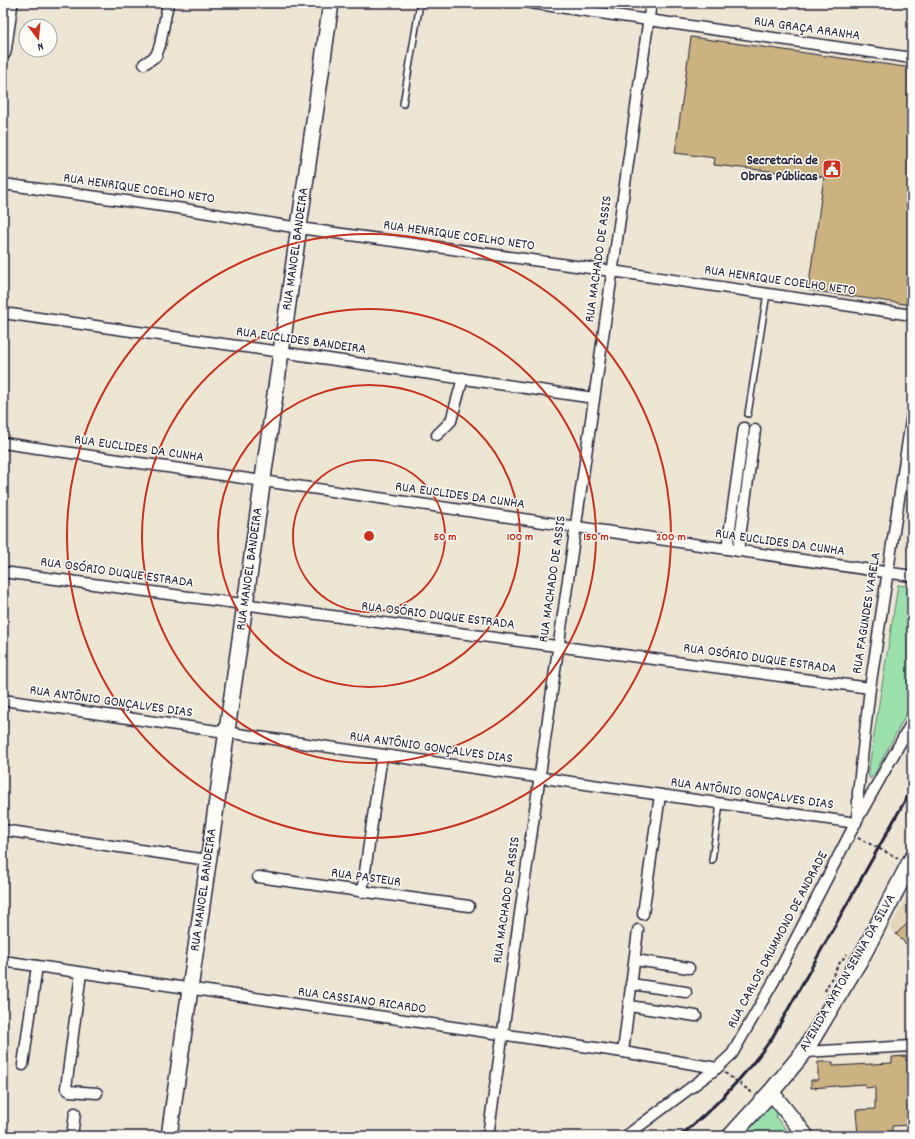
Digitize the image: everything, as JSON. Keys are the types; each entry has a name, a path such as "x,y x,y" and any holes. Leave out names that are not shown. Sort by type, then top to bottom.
{"main road":[{"name":"AVENIDA AYRTON SENNA DA SILVA","path":"731,1136 762,1095 804,1052 862,954 906,857"}],"street":[{"path":"3,50 10,3"},
{"path":"144,64 156,56 160,45 168,3"},
{"name":"RUA MANOEL BANDEIRA","path":"169,1136 331,3"},
{"name":"RUA GRAÇA ARANHA","path":"531,3 557,5 648,20 912,58"},
{"name":"RUA MACHADO DE ASSIS","path":"488,1136 501,1036 651,3"},
{"name":"RUA HENRIQUE COELHO NETO","path":"3,184 184,209 299,228 612,271 912,315"},
{"name":"RUA EUCLIDES BANDEIRA","path":"3,313 594,398"},
{"path":"437,435 451,420 463,378"},
{"name":"RUA FAGUNDES VARELA","path":"857,821 858,793 870,688 912,414"},
{"path":"727,549 744,428"},
{"path":"738,551 755,430"},
{"name":"RUA EUCLIDES DA CUNHA","path":"3,443 912,576"},
{"name":"RUA OSÓRIO DUQUE ESTRADA","path":"3,572 558,645 870,688"},
{"name":"RUA ANTÔNIO GONÇALVES DIAS","path":"3,700 660,796 857,821"},
{"name":"RUA CARLOS DRUMMOND DE ANDRADE","path":"626,1136 718,1068 732,1054 770,988 857,821 912,722"},
{"path":"362,892 382,755"},
{"path":"643,914 660,796"},
{"path":"3,830 208,860"},
{"name":"RUA PASTEUR","path":"258,877 470,906"},
{"path":"623,1052 638,930"},
{"path":"634,960 689,968"},
{"name":"RUA CASSIANO RICARDO","path":"3,961 501,1036 623,1052 718,1068"},
{"path":"23,1065 37,966"},
{"path":"81,973 66,1088 68,1091 97,1093"},
{"path":"631,984 686,992"},
{"path":"629,1006 696,1016"},
{"path":"804,1052 912,1046"},
{"path":"762,1095 806,1136"},
{"path":"72,1136 75,1113"}],"lane":[{"path":"403,104 420,3"},
{"path":"748,414 767,293"},
{"path":"712,860 720,804"}],"path":[{"path":"851,834 906,857 912,840"},
{"path":"822,995 838,964 851,949"},
{"path":"718,1068 762,1095"}],"shaded area":[{"path":"912,889 912,950 890,928"}],"green space":[{"path":"898,585 912,587 912,703 874,775 870,779 868,773"},
{"path":"771,1105 774,1105 779,1109 776,1117 791,1136 742,1136"}],"building":[{"name":"Secretaria de Obras Públicas","path":"691,37 912,68 912,305 808,290 824,177 714,165 715,158 675,153"},
{"path":"908,923 912,927 912,950 896,934"},
{"path":"906,1056 906,1061 912,1061 910,1125 892,1126 892,1136 858,1136 856,1110 875,1109 875,1087 865,1088 865,1084 811,1088 811,1080 818,1080 818,1062 833,1062 833,1066 892,1063 892,1057"}],"railway":[{"path":"680,1136 730,1090 772,1038 912,788"}],"place":[{"name":"Secretaria de Obras Públicas","path":"832,169"}]}
